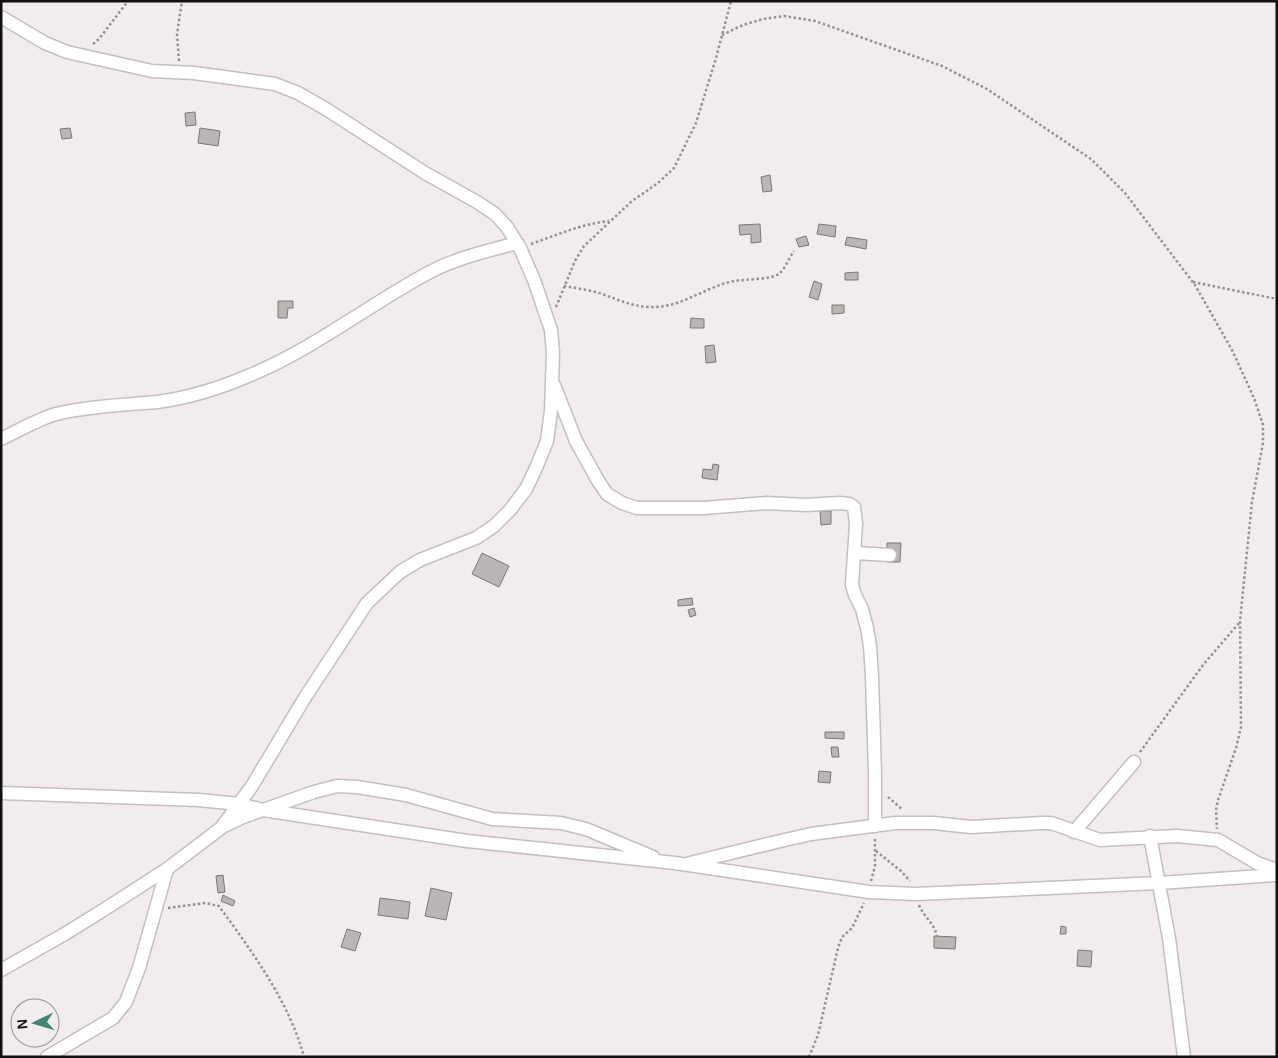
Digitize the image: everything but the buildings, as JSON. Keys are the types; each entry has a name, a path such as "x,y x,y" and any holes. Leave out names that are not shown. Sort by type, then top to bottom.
{"street":[{"path":"1,17 45,43 80,55 152,71 256,80 275,84 298,93 354,126 425,173 495,214 508,227 519,246 534,280 551,330 553,383 547,440 526,488 510,510 494,526 476,538 420,560 400,572 367,604 304,699 267,762 221,828"},
{"path":"1,440 54,415 79,410 160,401 206,391 248,376 329,334 429,273 471,255 519,246"},
{"path":"553,383 576,441 597,479 607,494 622,504 637,508 704,508 766,503 806,505 848,504 854,507 852,585 862,609 870,646 875,781 874,826"},
{"path":"1,430 20,431"},
{"path":"854,553 890,555"},
{"path":"1074,832 1134,762"},
{"path":"1,970 63,935 167,869 221,828 263,810 337,786 357,787 406,795 492,819 561,823 586,829 662,861 676,864 691,863 811,834 874,826 918,822 971,827 1046,823 1100,840 1177,836 1218,840 1257,863 1277,870"},
{"path":"1,793 199,800 239,804 263,810 468,841 676,864 869,892 916,894 1277,875"},
{"path":"1150,836 1169,938 1184,1057"},
{"path":"47,1057 113,1018 126,1002 139,968 167,869"}],"path":[{"path":"80,55 99,39 128,1"},
{"path":"179,72 177,34 182,1"},
{"path":"551,330 564,286 584,246 609,221 674,168 696,123 731,1"},
{"path":"722,35 743,25 763,19 784,16 815,20 942,66 987,89 1091,159 1125,193 1193,282 1232,350 1254,398 1262,425 1264,443 1252,502 1240,621 1241,727 1216,810 1218,840"},
{"path":"519,246 594,222 609,221"},
{"path":"564,286 600,293 623,303 637,306 670,306 723,284 779,274 794,251"},
{"path":"1193,282 1277,299"},
{"path":"1134,762 1203,665 1240,621"},
{"path":"875,781 890,799 918,822"},
{"path":"809,1057 818,1035 842,937 852,928 869,892 875,866 876,844 874,826"},
{"path":"156,909 205,903 219,906 262,967 292,1024 304,1057"}]}
